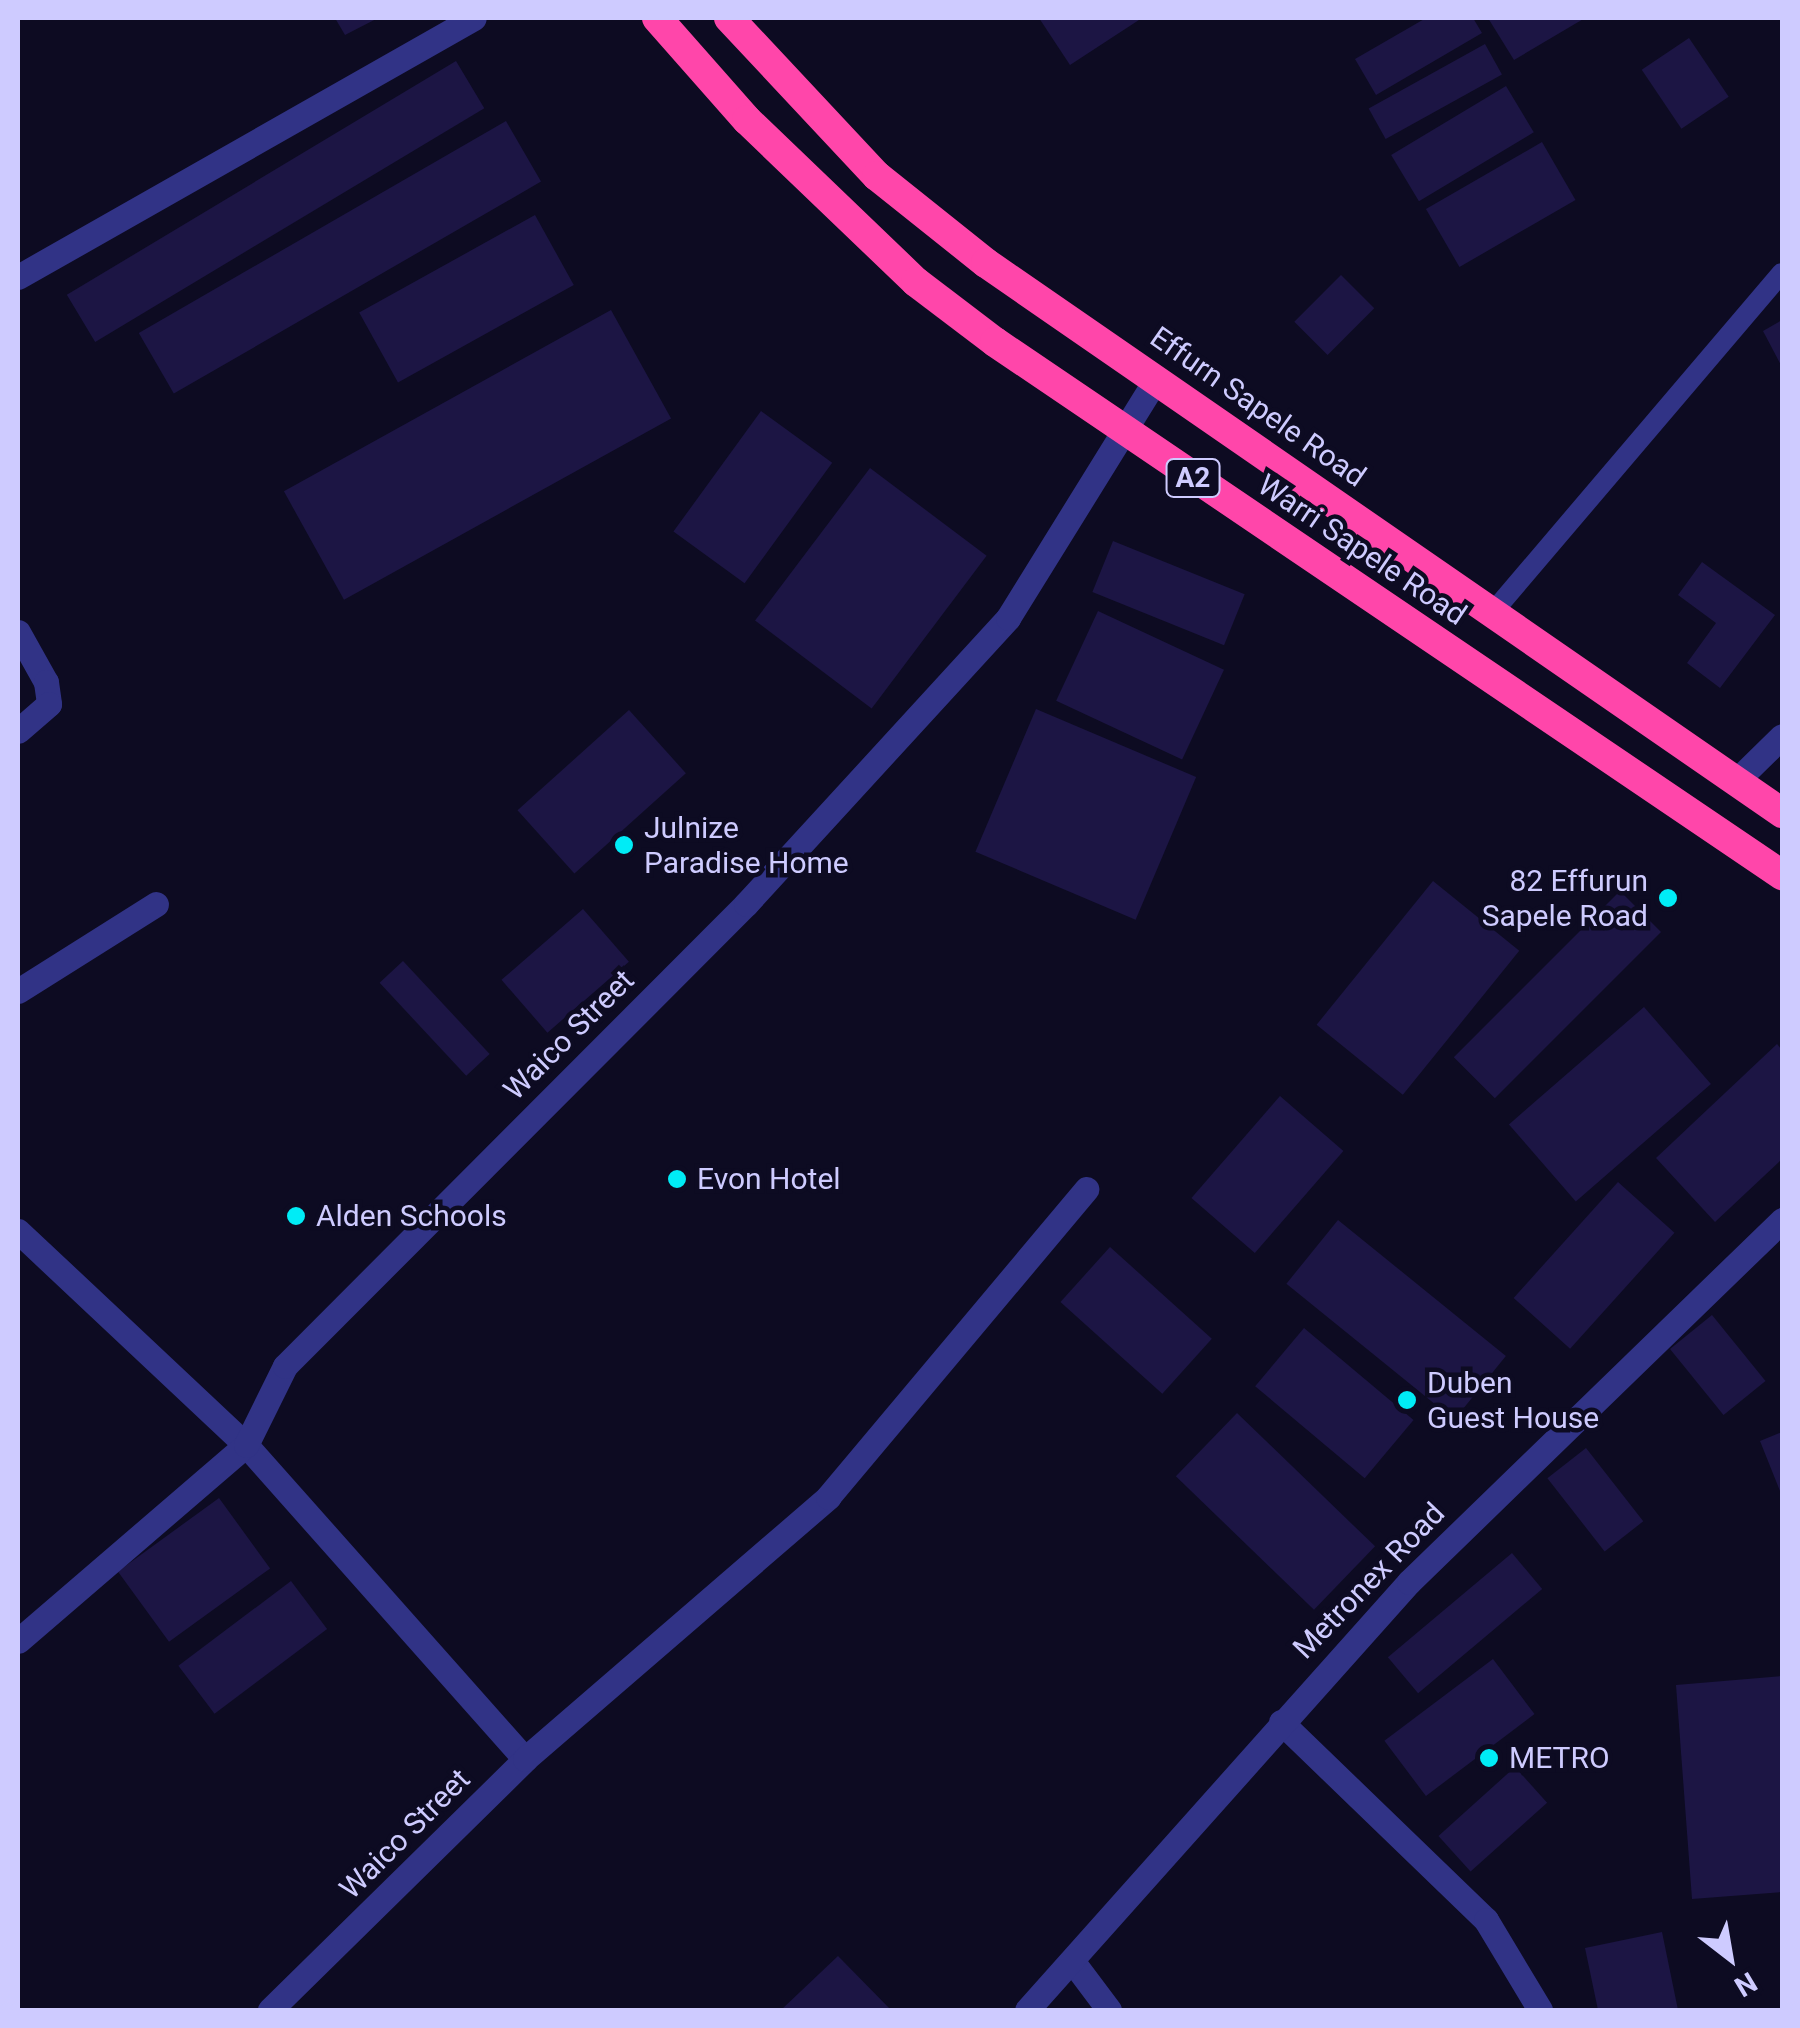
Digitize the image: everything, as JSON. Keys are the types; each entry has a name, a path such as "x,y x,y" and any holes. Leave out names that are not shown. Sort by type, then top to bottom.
{"highway":[{"name":"Warri Sapele Road","path":"657,18 747,120 916,282 1125,433 1782,875"},
{"name":"Effurn Sapele Road","path":"728,18 878,176 986,262 1782,813"}],"street":[{"path":"18,276 474,18"},
{"name":"Waico Street","path":"18,1641 246,1445 286,1366 746,904 1008,618 1156,379"},
{"path":"18,632 46,682 49,704 34,724 18,730"},
{"path":"1736,781 1782,736"},
{"path":"18,991 156,904"},
{"name":"Waico Street","path":"270,2010 525,1759 828,1497 1086,1189"},
{"name":"Metronex Road","path":"1027,2010 1410,1582 1782,1220"},
{"path":"18,1231 246,1445 525,1759"},
{"path":"1282,1722 1486,1920 1540,2010"},
{"path":"1073,1962 1109,2010"}],"lane":[{"path":"1492,612 1782,272"}],"building":[{"path":"335,18 378,18 345,35"},
{"path":"1039,18 1142,18 1070,65"},
{"path":"1426,18 1473,18 1482,33 1376,95 1355,59"},
{"path":"1488,18 1585,18 1514,60"},
{"path":"1689,38 1729,97 1681,129 1642,70"},
{"path":"1485,44 1502,75 1386,139 1369,108"},
{"path":"456,61 484,108 95,342 67,295"},
{"path":"1506,86 1534,132 1419,201 1391,155"},
{"path":"506,121 541,182 174,394 139,333"},
{"path":"1542,142 1576,200 1459,267 1426,209"},
{"path":"535,215 574,285 398,382 359,312"},
{"path":"1341,275 1374,308 1328,355 1294,322"},
{"path":"611,310 671,418 344,600 284,491"},
{"path":"1782,320 1782,367 1763,331"},
{"path":"761,411 832,463 745,583 673,532"},
{"path":"870,468 987,556 872,708 755,621"},
{"path":"1113,541 1245,594 1224,645 1092,592"},
{"path":"1702,562 1775,615 1720,688 1687,663 1716,623 1678,595"},
{"path":"1098,611 1224,670 1182,759 1056,701"},
{"path":"1036,709 1196,777 1136,920 975,852"},
{"path":"629,710 686,773 574,874 518,810"},
{"path":"1433,881 1519,951 1403,1095 1317,1025"},
{"path":"1620,891 1661,932 1495,1098 1454,1057"},
{"path":"583,909 629,962 547,1033 501,980"},
{"path":"403,961 490,1054 466,1076 380,983"},
{"path":"1644,1007 1711,1084 1576,1201 1509,1124"},
{"path":"1777,1044 1782,1050 1782,1159 1715,1222 1656,1158"},
{"path":"1280,1096 1343,1151 1255,1253 1191,1198"},
{"path":"1618,1182 1674,1233 1570,1349 1514,1298"},
{"path":"1338,1220 1506,1356 1454,1420 1286,1284"},
{"path":"1110,1247 1212,1339 1162,1394 1060,1302"},
{"path":"1712,1315 1765,1381 1724,1415 1670,1349"},
{"path":"1304,1328 1414,1420 1365,1478 1255,1386"},
{"path":"1237,1413 1375,1546 1314,1610 1176,1476"},
{"path":"1782,1432 1782,1496 1760,1441"},
{"path":"1586,1448 1643,1521 1605,1551 1547,1478"},
{"path":"219,1498 270,1568 169,1642 118,1571"},
{"path":"1512,1553 1542,1589 1418,1693 1388,1657"},
{"path":"291,1581 327,1629 215,1714 178,1666"},
{"path":"1493,1659 1535,1714 1426,1796 1384,1741"},
{"path":"1782,1676 1782,1892 1692,1899 1676,1685"},
{"path":"1515,1767 1547,1803 1471,1872 1438,1836"},
{"path":"1662,1932 1678,2010 1598,2010 1585,1948"},
{"path":"838,1956 891,2010 781,2010"}],"place":[{"name":"Julnize Paradise Home","path":"624,845"},
{"name":"82 Effurun Sapele Road","path":"1668,898"},
{"name":"Evon Hotel","path":"677,1179"},
{"name":"Alden Schools","path":"296,1216"},
{"name":"Duben Guest House","path":"1407,1400"},
{"name":"METRO","path":"1489,1758"}]}
